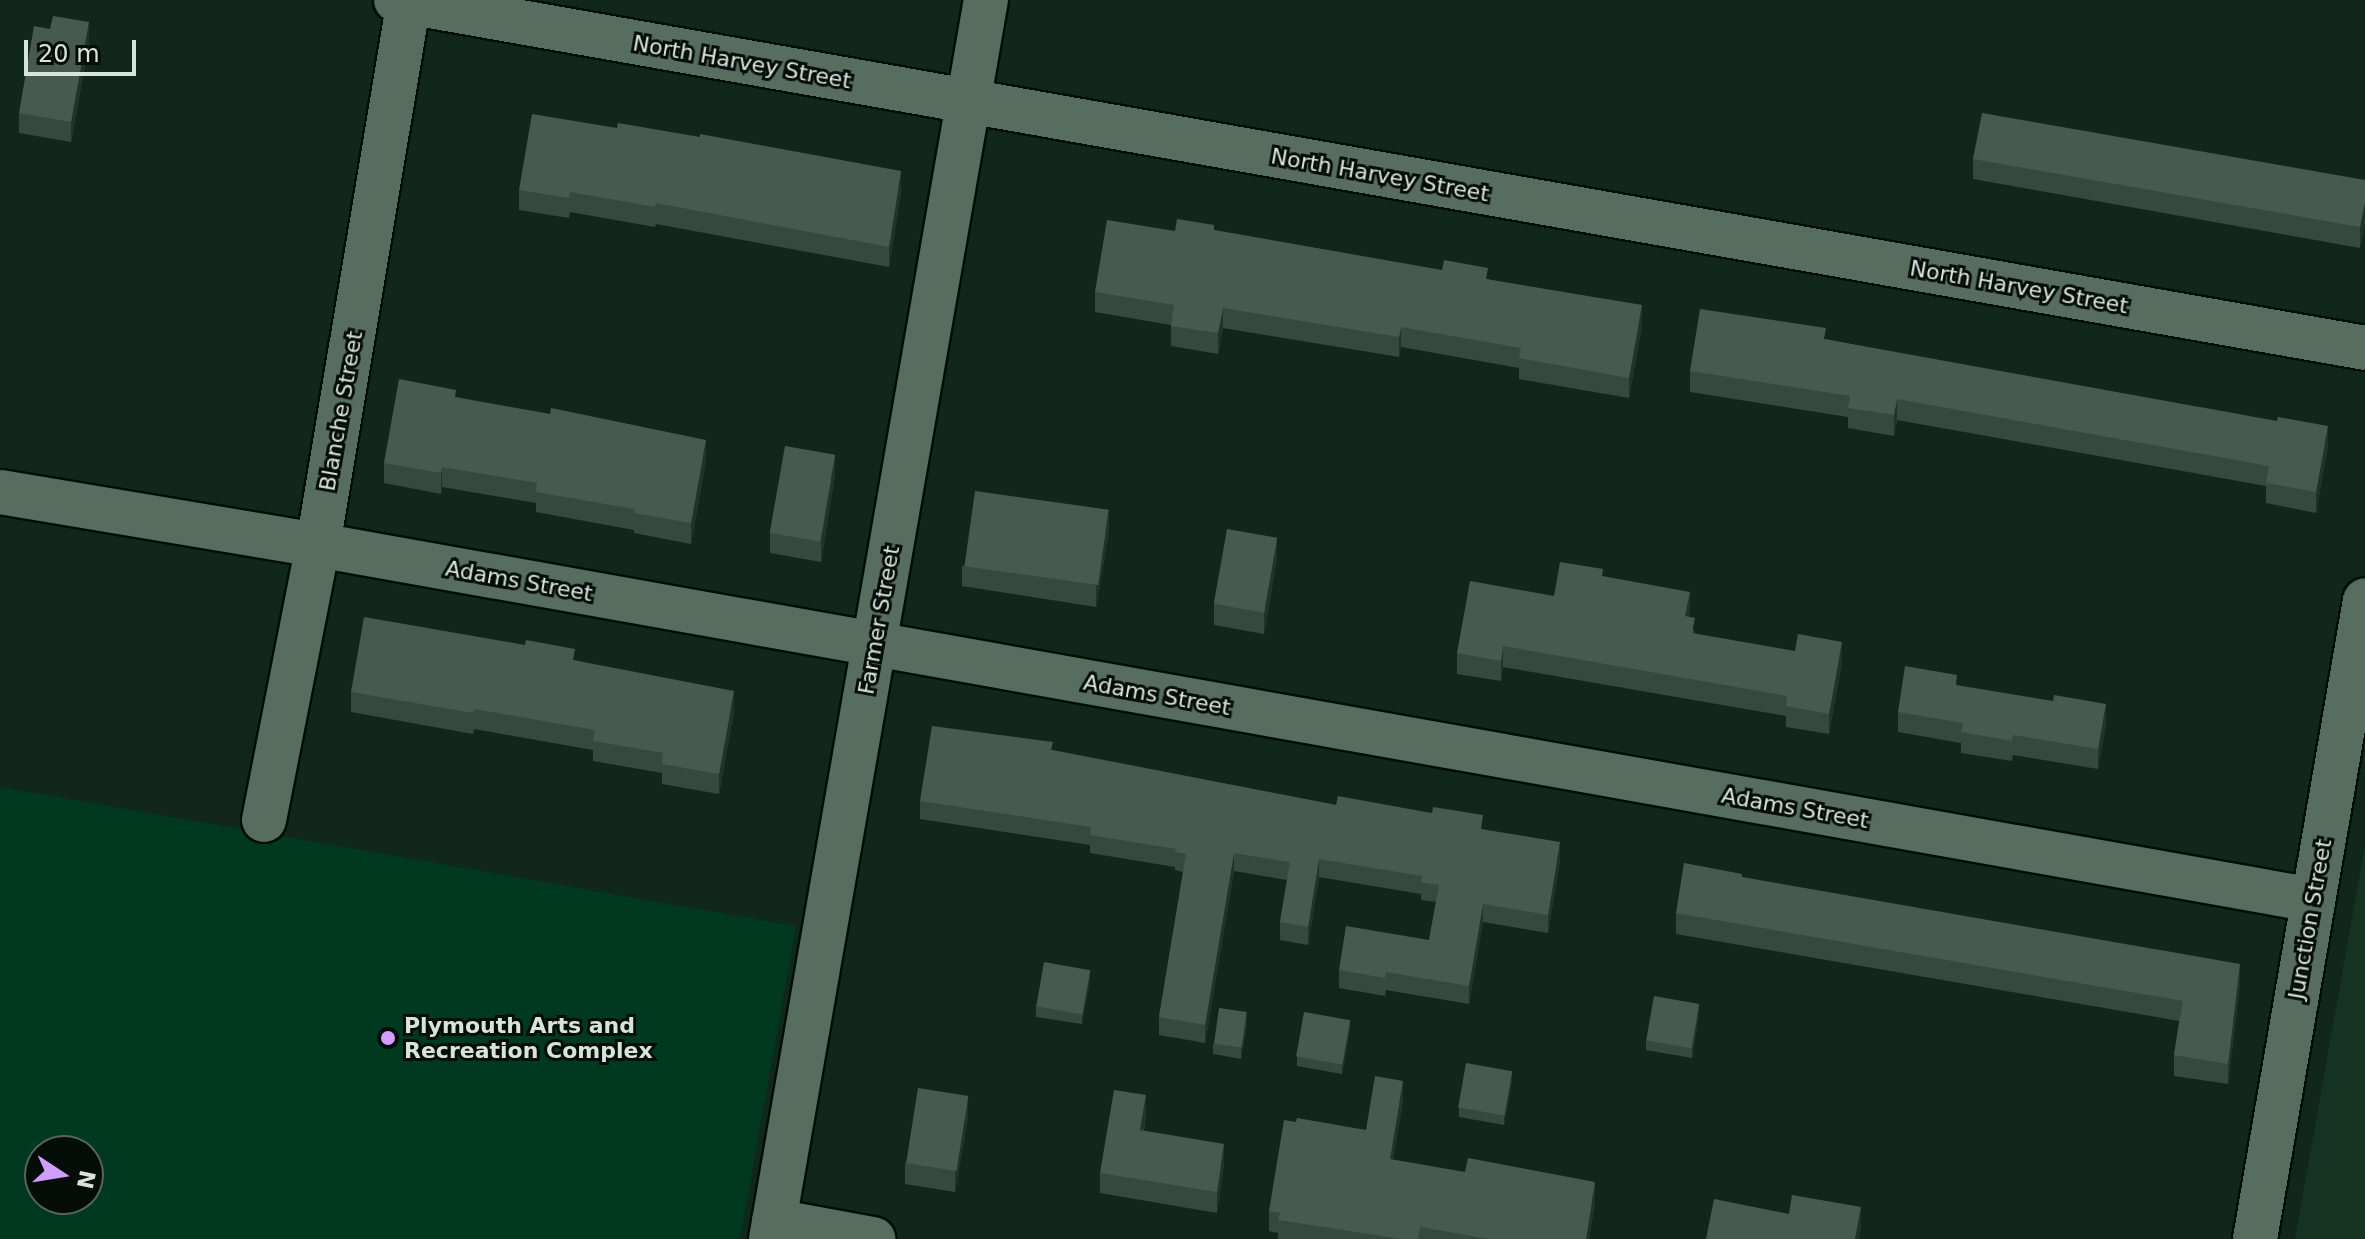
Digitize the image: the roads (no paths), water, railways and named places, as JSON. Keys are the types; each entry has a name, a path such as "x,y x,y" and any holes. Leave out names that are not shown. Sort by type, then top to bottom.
{"street":[{"name":"Farmer Street","path":"772,1230 986,0"},
{"name":"North Harvey Street","path":"405,1 2365,348"},
{"name":"Blanche Street","path":"264,820 318,545 405,1"},
{"name":"Adams Street","path":"0,492 318,545 2313,900"},
{"name":"Junction Street","path":"2255,1239 2365,600"},
{"path":"772,1230 873,1239"}],"place":[{"name":"Plymouth Arts and Recreation Complex","path":"388,1038"}]}
